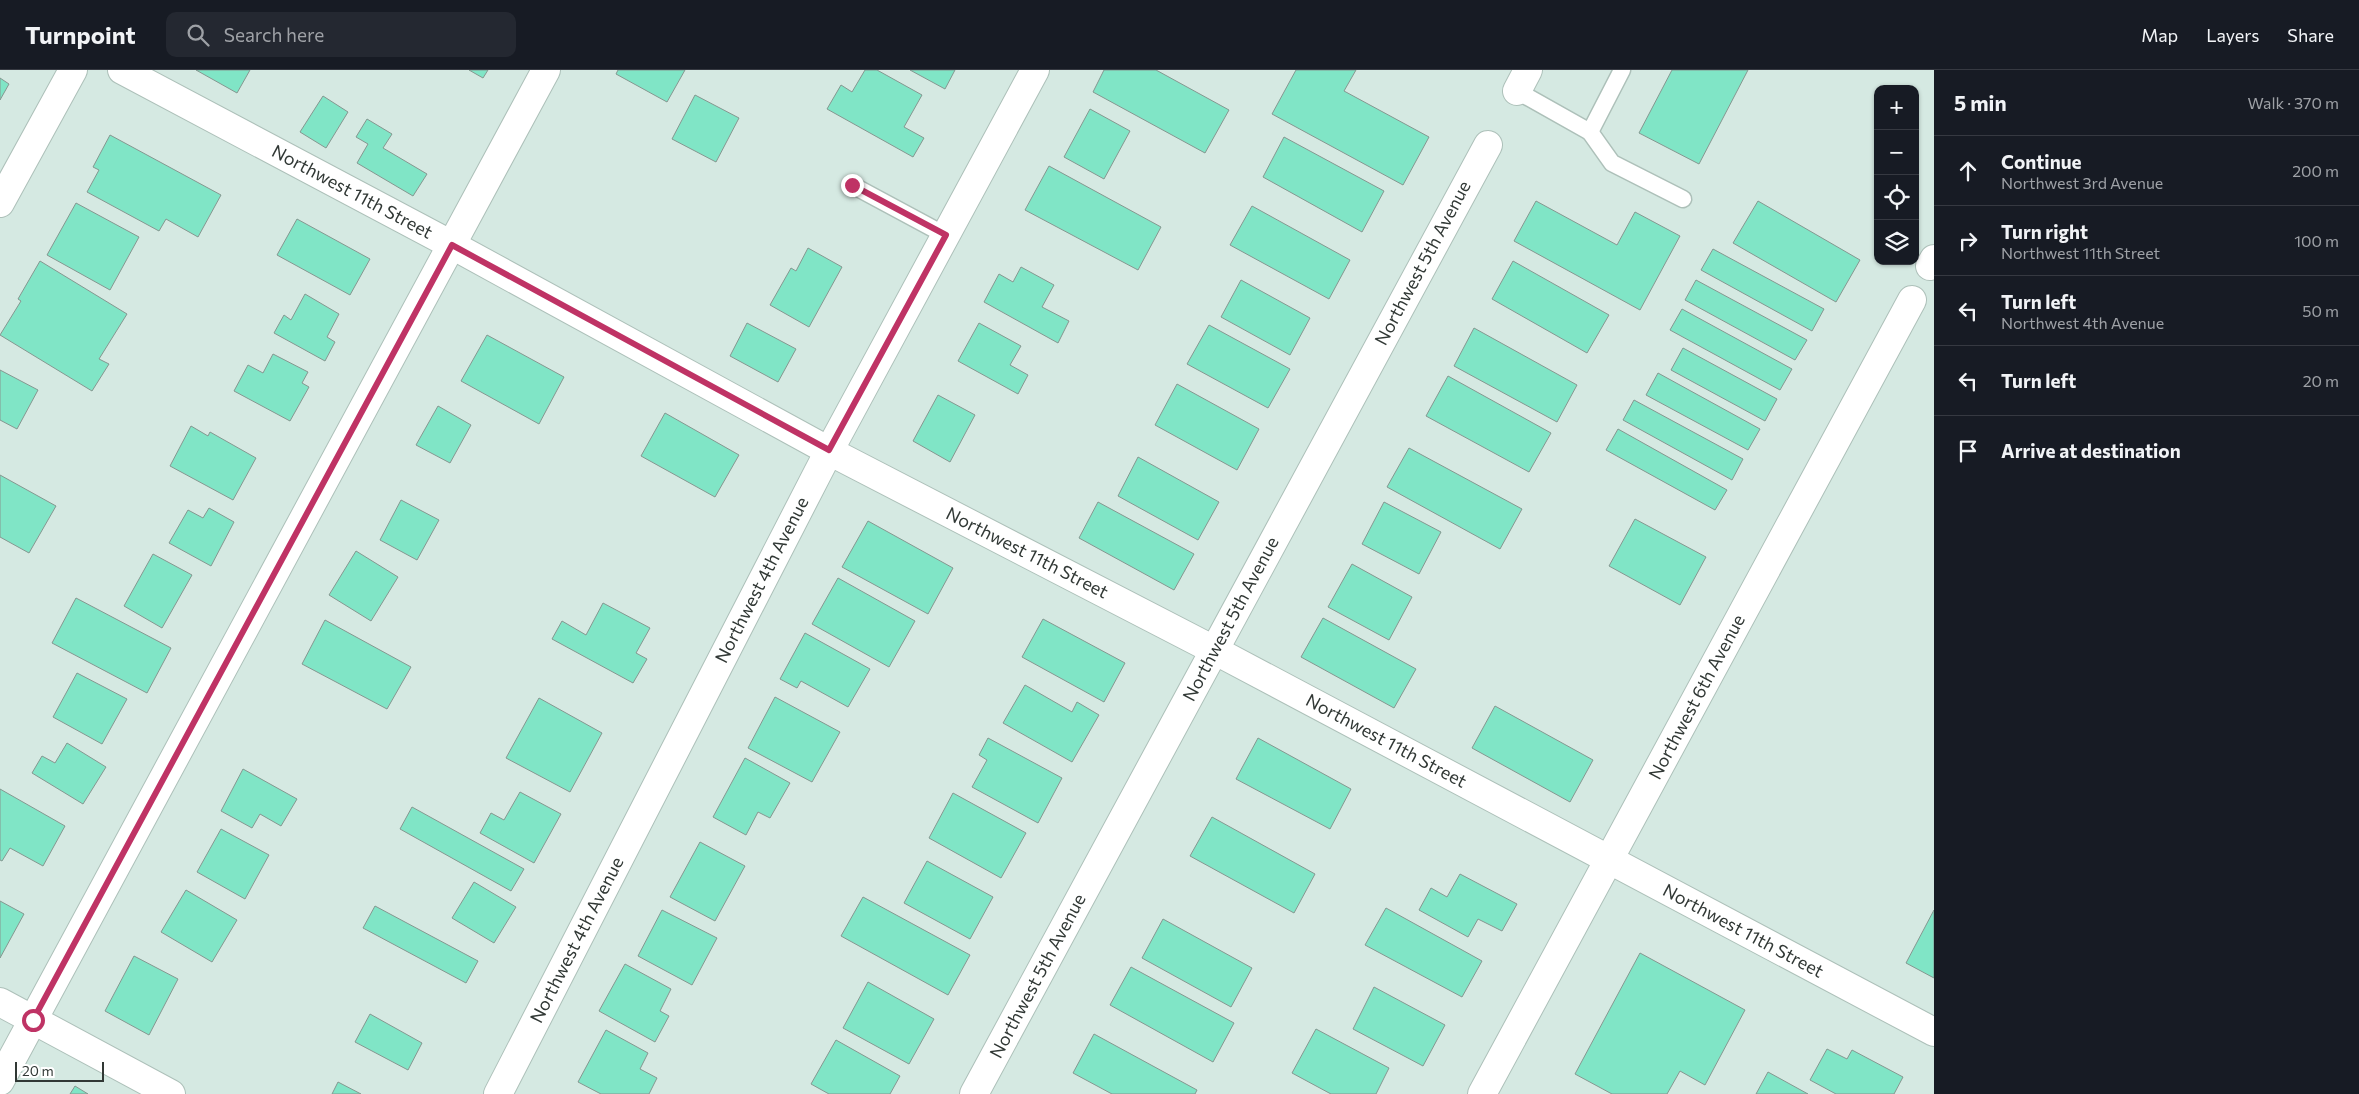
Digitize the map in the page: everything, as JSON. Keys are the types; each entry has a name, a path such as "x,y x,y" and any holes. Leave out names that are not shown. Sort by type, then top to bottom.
{"street":[{"path":"0,203 73,70"},
{"name":"Northwest 11th Street","path":"122,70 452,245 829,450 1214,650 1934,1032"},
{"path":"0,1081 546,70"},
{"name":"Northwest 4th Avenue","path":"498,1094 829,450 1035,70"},
{"name":"Northwest 5th Avenue","path":"974,1094 1488,145"},
{"name":"Northwest 6th Avenue","path":"1482,1094 1912,300"},
{"path":"0,1002 171,1094"}],"lane":[{"path":"1590,132 1622,70"},
{"path":"1522,80 1590,132 1612,163 1683,199"},
{"path":"852,185 946,235"}],"building":[{"path":"196,70 250,70 237,93"},
{"path":"469,70 488,70 483,78"},
{"path":"618,70 685,70 667,102 616,74"},
{"path":"865,70 877,70 922,95 904,127 924,138 913,157 827,109 841,85 852,92"},
{"path":"910,70 955,70 945,89"},
{"path":"1104,70 1156,70 1229,110 1205,153 1093,92"},
{"path":"1296,70 1356,70 1344,91 1429,137 1403,185 1272,114"},
{"path":"1672,70 1748,70 1699,164 1639,133"},
{"path":"0,78 9,84 0,100"},
{"path":"695,95 739,118 716,162 672,139"},
{"path":"323,96 348,112 326,148 300,132"},
{"path":"1090,109 1130,131 1104,179 1064,157"},
{"path":"367,119 392,134 383,148 427,174 413,196 357,163 368,144 356,137"},
{"path":"110,135 221,195 198,237 166,219 159,231 87,192 99,170 93,167"},
{"path":"1284,137 1384,191 1362,232 1263,177"},
{"path":"1049,166 1161,227 1138,270 1025,210"},
{"path":"1536,201 1617,245 1635,212 1680,236 1640,310 1514,241"},
{"path":"1758,201 1860,260 1836,302 1733,243"},
{"path":"76,203 139,237 110,290 47,255"},
{"path":"1252,206 1350,260 1329,299 1230,245"},
{"path":"297,219 370,259 350,295 277,255"},
{"path":"808,248 842,267 809,327 770,305 791,268 796,271"},
{"path":"1713,249 1824,309 1812,331 1701,270"},
{"path":"40,261 127,314 99,359 109,364 92,391 0,335 21,301 18,299"},
{"path":"1513,261 1609,315 1587,353 1492,299"},
{"path":"1021,267 1054,285 1042,307 1069,321 1058,343 984,302 999,274 1013,282"},
{"path":"1241,280 1310,318 1290,355 1221,317"},
{"path":"1696,280 1807,340 1795,360 1685,300"},
{"path":"305,294 339,314 327,337 335,342 325,361 274,333 284,315 291,320"},
{"path":"1682,309 1792,369 1780,390 1670,330"},
{"path":"747,323 796,349 778,382 730,356"},
{"path":"979,323 1021,346 1010,365 1028,375 1018,394 958,361"},
{"path":"1209,325 1290,369 1268,408 1187,364"},
{"path":"1474,328 1577,385 1557,422 1454,366"},
{"path":"487,335 564,377 539,424 461,381"},
{"path":"1683,348 1777,399 1765,421 1671,370"},
{"path":"273,354 308,372 302,383 309,387 290,421 234,391 248,365 263,373"},
{"path":"0,370 38,390 17,429 0,420"},
{"path":"1658,373 1760,429 1748,450 1646,395"},
{"path":"1448,376 1551,433 1529,472 1426,416"},
{"path":"1177,384 1259,429 1237,470 1155,425"},
{"path":"938,395 975,415 950,462 913,441"},
{"path":"1634,400 1743,459 1732,480 1623,420"},
{"path":"438,406 471,425 450,463 416,445"},
{"path":"665,413 739,455 715,497 641,456"},
{"path":"191,426 208,436 210,432 256,458 233,500 170,466"},
{"path":"1618,429 1727,490 1715,510 1606,450"},
{"path":"1409,448 1522,509 1500,549 1387,487"},
{"path":"1138,457 1219,502 1198,540 1118,496"},
{"path":"0,475 56,506 29,553 0,537"},
{"path":"401,500 439,520 417,560 380,540"},
{"path":"1098,502 1194,554 1174,590 1079,538"},
{"path":"1384,502 1441,532 1419,574 1362,544"},
{"path":"209,508 234,522 211,566 169,543 188,510 203,518"},
{"path":"1635,519 1706,557 1680,605 1609,566"},
{"path":"868,521 953,568 928,614 842,567"},
{"path":"356,551 398,577 371,621 329,595"},
{"path":"153,554 192,575 162,628 124,606"},
{"path":"1352,564 1412,597 1389,640 1328,607"},
{"path":"838,578 915,621 889,667 812,624"},
{"path":"76,598 171,648 147,693 52,643"},
{"path":"603,603 650,628 636,653 647,659 633,683 552,639 562,621 586,635"},
{"path":"1323,618 1416,669 1394,708 1301,657"},
{"path":"1043,619 1125,663 1104,702 1022,657"},
{"path":"325,620 411,667 387,709 302,664"},
{"path":"805,633 870,669 848,707 801,681 797,688 780,679"},
{"path":"77,673 127,699 102,744 53,717"},
{"path":"1025,685 1072,712 1077,702 1099,715 1072,762 1003,723"},
{"path":"775,697 840,732 812,782 748,748"},
{"path":"539,698 602,733 570,792 506,758"},
{"path":"1495,706 1593,760 1570,802 1472,748"},
{"path":"988,738 1062,778 1038,823 972,787 987,760 979,755"},
{"path":"1258,738 1351,789 1330,829 1236,779"},
{"path":"67,743 106,767 83,804 32,773 42,756 55,763"},
{"path":"745,758 790,783 770,818 758,812 746,835 713,817"},
{"path":"243,769 297,799 281,826 260,814 252,828 221,811"},
{"path":"0,789 65,826 43,866 10,848 2,861 0,860"},
{"path":"520,792 561,814 534,863 480,833 491,813 504,820"},
{"path":"953,793 1026,833 1001,878 929,838"},
{"path":"412,807 524,869 511,891 400,829"},
{"path":"1212,817 1315,874 1294,913 1190,856"},
{"path":"221,829 269,855 245,899 197,872"},
{"path":"700,842 745,866 715,921 670,897"},
{"path":"927,861 993,897 970,939 904,903"},
{"path":"1460,874 1517,904 1502,931 1478,919 1468,937 1419,910 1431,888 1447,897"},
{"path":"474,882 516,907 494,943 452,918"},
{"path":"186,890 237,920 212,962 161,932"},
{"path":"863,897 970,955 948,995 841,936"},
{"path":"0,901 24,914 0,958"},
{"path":"375,906 478,961 466,983 363,928"},
{"path":"1386,908 1482,961 1462,997 1365,945"},
{"path":"662,910 717,938 692,985 638,956"},
{"path":"1934,910 1934,978 1906,963"},
{"path":"1163,919 1252,968 1231,1007 1142,958"},
{"path":"1640,953 1745,1010 1705,1085 1680,1071 1667,1094 1612,1094 1575,1074"},
{"path":"134,956 178,979 149,1035 105,1011"},
{"path":"625,964 671,989 660,1011 669,1016 655,1042 599,1011"},
{"path":"1131,967 1234,1023 1213,1062 1110,1005"},
{"path":"868,982 934,1019 909,1064 843,1028"},
{"path":"1374,987 1445,1025 1423,1066 1353,1029"},
{"path":"370,1014 422,1043 408,1070 355,1042"},
{"path":"1316,1029 1389,1068 1376,1094 1331,1094 1292,1073"},
{"path":"606,1030 648,1053 640,1069 657,1078 649,1094 601,1094 578,1082"},
{"path":"1094,1034 1197,1090 1195,1094 1112,1094 1073,1073"},
{"path":"836,1040 900,1076 890,1094 829,1094 811,1084"},
{"path":"1827,1049 1847,1059 1852,1050 1903,1077 1894,1094 1836,1094 1810,1080"},
{"path":"1768,1072 1808,1094 1756,1094"},
{"path":"338,1082 361,1094 332,1094"},
{"path":"75,1086 88,1094 70,1094"}],"route":[{"path":"33,1020 452,245 829,450 946,235 852,185"}]}
